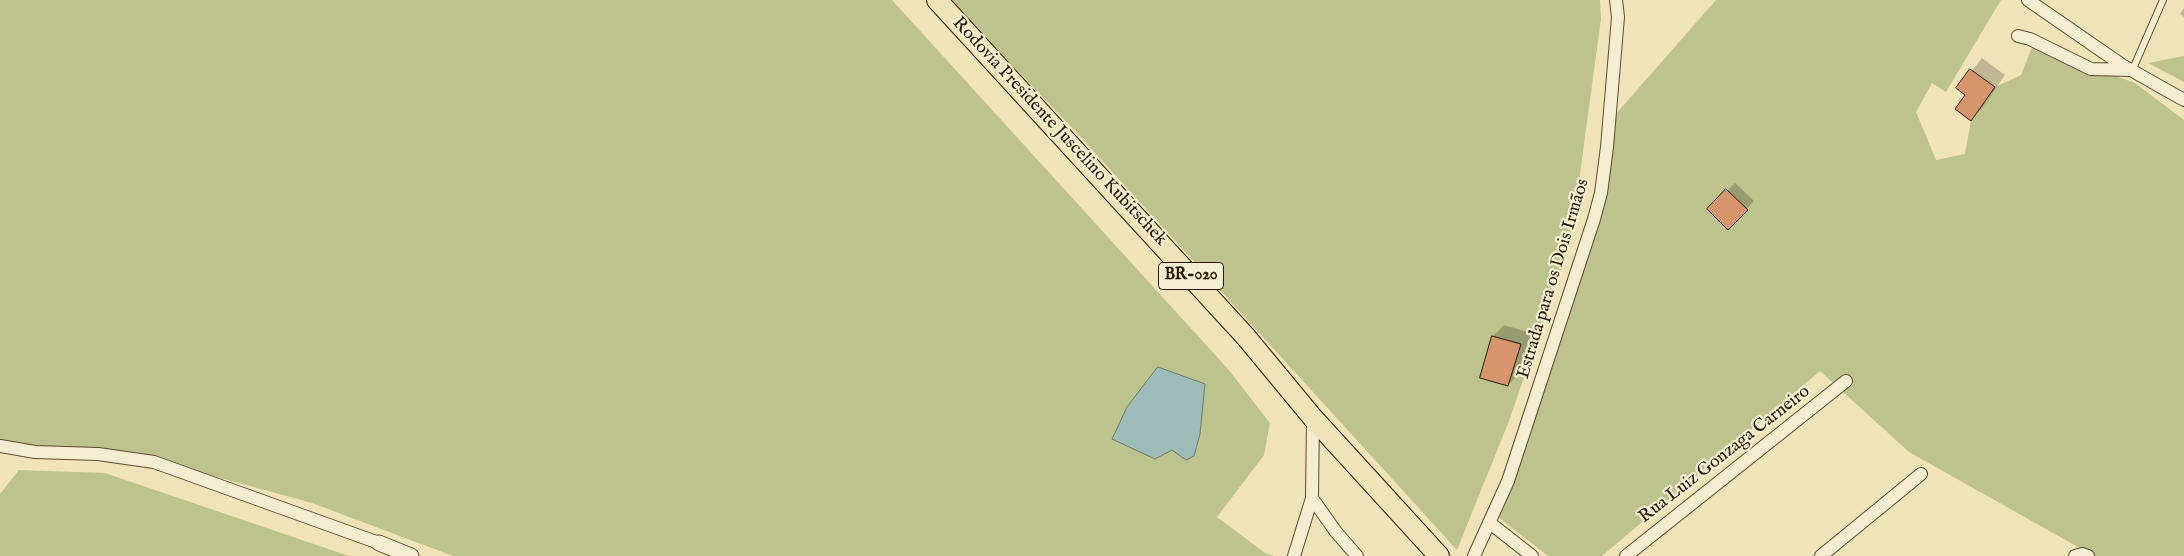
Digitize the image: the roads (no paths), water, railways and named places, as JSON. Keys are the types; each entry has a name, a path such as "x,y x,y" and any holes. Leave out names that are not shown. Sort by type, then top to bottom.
{"highway":[{"name":"Rodovia Presidente Juscelino Kubitschek","path":"937,0 1246,337 1313,418 1439,556"}],"street":[{"name":"Estrada para os Dois Irmãos","path":"1474,556 1508,481 1587,244 1601,193 1607,147 1618,17 1616,0"},
{"path":"2028,0 2132,71 2184,100"},
{"path":"2018,36 2091,69 2132,71"},
{"name":"Rua Luiz Gonzaga Carneiro","path":"1626,556 1846,381"},
{"path":"1294,556 1312,498 1313,418"},
{"path":"0,446 34,452 98,454 154,462 411,556"},
{"path":"1821,556 1921,474"},
{"path":"1312,498 1336,532 1357,556"},
{"path":"1490,523 1532,556"},
{"path":"2075,556 2082,554 2088,556"}],"lane":[{"path":"2132,71 2163,0"}],"water":[{"path":"1158,367 1205,384 1200,434 1194,456 1186,460 1172,450 1155,459 1112,439 1127,407"}]}
